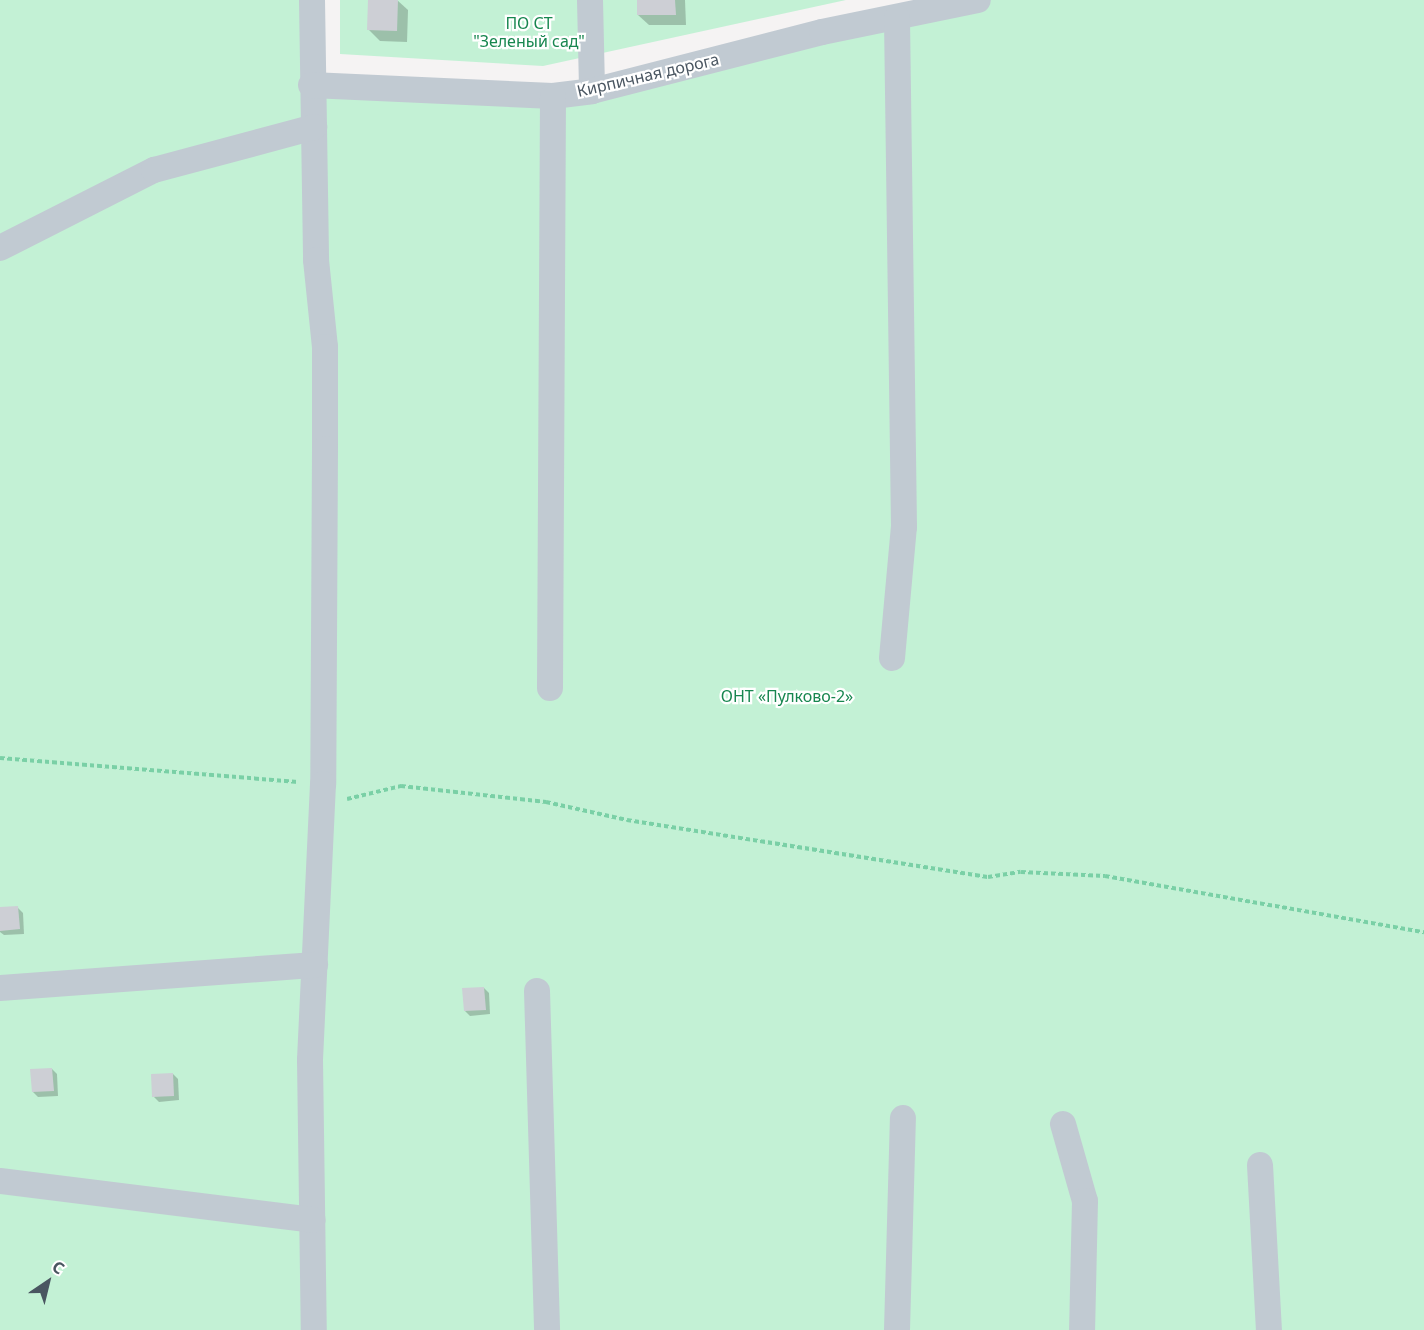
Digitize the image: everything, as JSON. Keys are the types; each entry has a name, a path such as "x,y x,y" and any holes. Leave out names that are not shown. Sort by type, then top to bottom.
{"street":[{"path":"312,0 311,85 316,260 325,347 323,791 310,1060 314,1330"},
{"path":"590,0 592,91"},
{"name":"Кирпичная дорога","path":"311,85 552,96 592,91 822,32 897,18 939,5 978,0"},
{"path":"892,658 904,527 897,18"},
{"path":"550,688 552,96"},
{"path":"0,248 154,170 314,127"},
{"path":"0,987 315,965"},
{"path":"537,991 547,1330"},
{"path":"897,1330 903,1118"},
{"path":"1063,1124 1085,1202 1082,1330"},
{"path":"1260,1165 1269,1330"},
{"path":"0,1180 313,1220"}],"path":[{"path":"0,758 323,791 351,799 401,786 546,802 627,820 988,877 1021,872 1106,876 1424,932"}],"green space":[{"name":"ОНТ «Пулково-2»","path":"0,0 312,0 311,84 553,96 978,0 1424,0 1424,1330 0,1330"},
{"name":"ПО СТ \"Зеленый сад\"","path":"340,0 846,0 543,66 340,54"}],"building":[{"path":"368,0 398,0 397,31 367,30"},
{"path":"637,0 675,0 676,15 637,15"},
{"path":"18,906 20,929 0,931 0,907"},
{"path":"484,987 486,1010 464,1011 462,988"},
{"path":"52,1068 54,1091 32,1092 30,1069"},
{"path":"173,1073 174,1096 152,1097 151,1074"}]}
